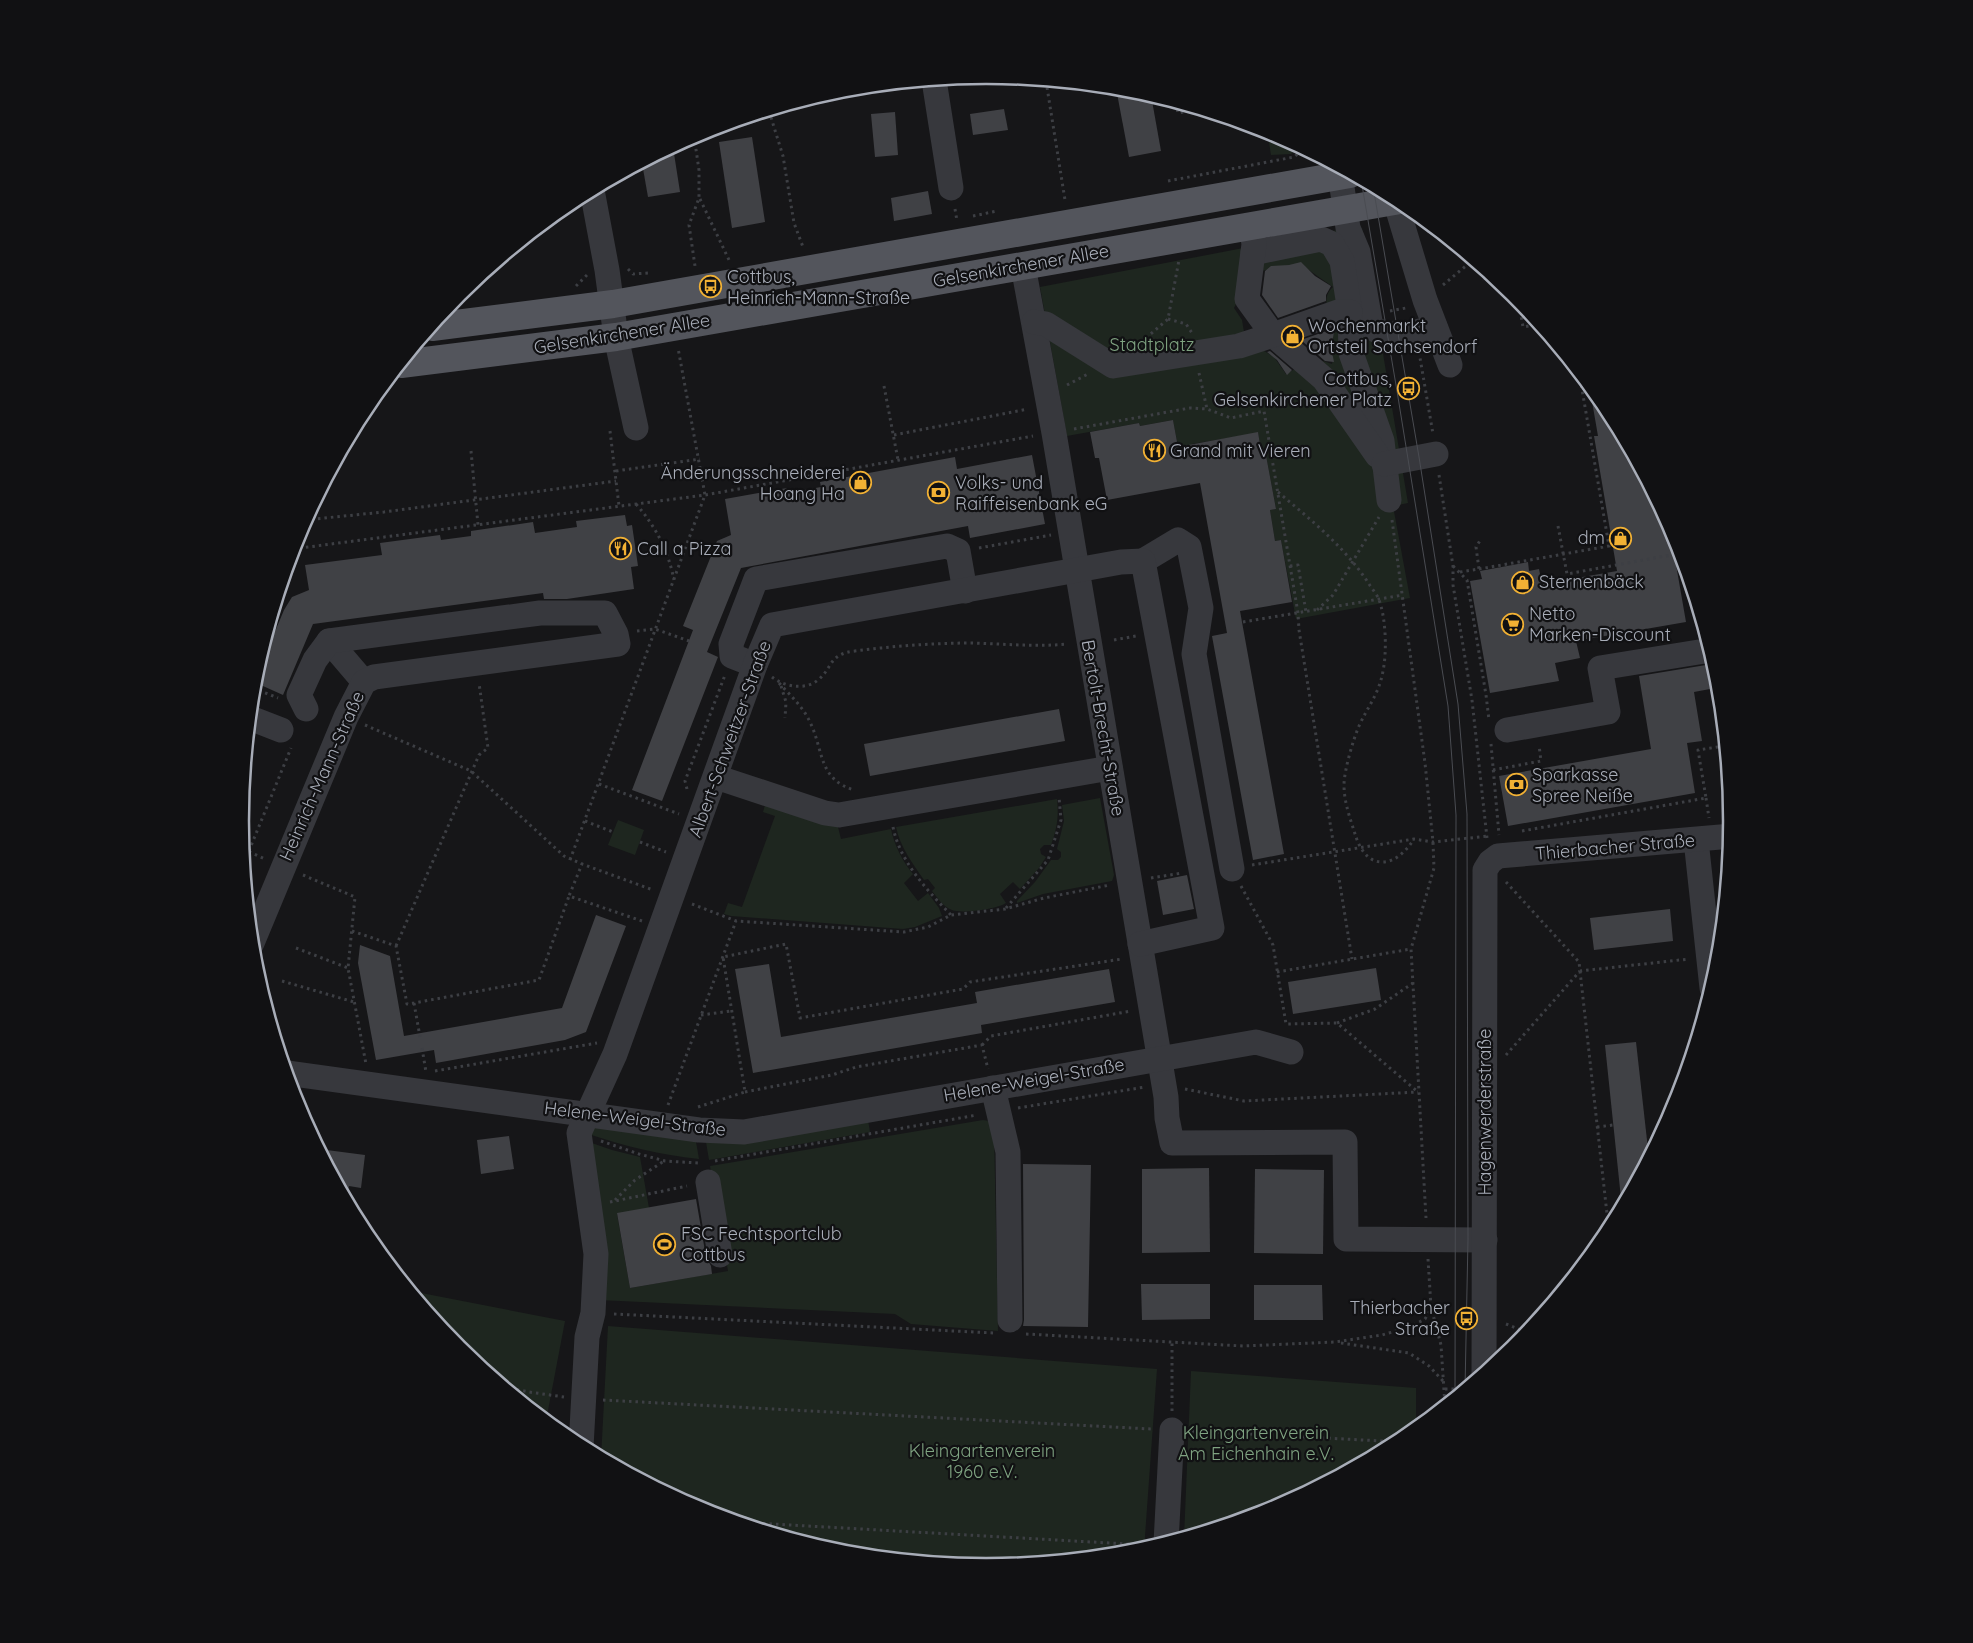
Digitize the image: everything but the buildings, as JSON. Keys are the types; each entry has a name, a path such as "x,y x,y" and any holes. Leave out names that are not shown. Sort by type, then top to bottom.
{"main road":[{"name":"Gelsenkirchener Allee","path":"441,326 612,304 1339,174"},
{"name":"Gelsenkirchener Allee","path":"409,363 616,336 1386,202"}],"street":[{"path":"935,85 951,188"},
{"name":"Gelsenkirchener Allee","path":"1345,210 1347,178"},
{"path":"593,198 616,336 636,428"},
{"path":"1345,210 1348,228 1358,252 1371,327 1387,335 1415,332 1435,327"},
{"path":"1399,210 1425,300 1450,365"},
{"path":"1251,226 1254,244 1247,299 1273,335 1324,379 1384,464"},
{"path":"1253,253 1321,239 1332,244 1342,261 1350,312 1351,352 1382,440 1389,500"},
{"name":"Bertolt-Brecht-Straße","path":"1023,266 1054,433 1130,881 1136,951 1164,1084 1167,1118 1172,1143 1345,1142 1346,1239 1427,1240"},
{"path":"1034,322 1046,324 1113,366 1238,346 1338,312 1350,312"},
{"path":"1384,464 1436,454"},
{"path":"1136,951 1212,928 1144,561 1178,540 1189,547 1201,608 1194,654 1232,869"},
{"path":"755,665 732,656 731,644 756,578 947,546 958,551 965,591"},
{"name":"Albert-Schweitzer-Straße","path":"582,1438 587,1337 593,1313 596,1254 579,1133 615,1054 755,665 772,626 1121,562 1144,561"},
{"path":"540,613 545,653"},
{"path":"306,709 299,695 315,660 329,641 540,613 604,613 617,639"},
{"path":"471,622 477,662"},
{"name":"Heinrich-Mann-Straße","path":"257,930 346,717 364,682 374,677 545,653 617,639"},
{"path":"329,641 364,682"},
{"path":"1495,732 1608,712 1600,668 1704,651"},
{"path":"256,721 287,738"},
{"path":"716,777 825,813 839,815 1110,768"},
{"path":"1703,831 1710,966"},
{"name":"Thierbacher Straße","path":"1492,846 1703,831 1724,835"},
{"name":"Hagenwerderstraße","path":"1484,1366 1485,870 1490,862 1492,846"},
{"path":"1159,1058 1256,1042 1291,1052"},
{"name":"Helene-Weigel-Straße","path":"294,1074 699,1130 744,1132 1159,1058"},
{"path":"992,1088 1008,1152 1010,1320"},
{"path":"708,1182 720,1255"},
{"path":"1427,1240 1485,1240"},
{"path":"1158,1539 1172,1430"}],"path":[{"path":"1047,86 1065,200"},
{"path":"771,117 783,156 794,222 802,247"},
{"path":"695,144 699,170 699,198 689,225 695,266"},
{"path":"699,198 729,260"},
{"path":"1142,342 1168,318 1180,257"},
{"path":"1425,300 1469,263"},
{"path":"1521,313 1523,327 1532,325"},
{"path":"570,860 705,494 700,458 677,344"},
{"path":"1196,353 1206,409"},
{"path":"1065,386 1107,362"},
{"path":"1460,572 1609,546 1581,385"},
{"path":"884,386 898,460"},
{"path":"894,436 1048,405"},
{"path":"302,548 705,494 1190,408 1206,409 1231,418 1264,411 1298,613 1300,640 1333,851 1352,959"},
{"path":"610,431 619,506"},
{"path":"471,451 478,525"},
{"path":"616,471 700,458"},
{"path":"314,519 616,481"},
{"path":"1278,492 1338,544 1379,599 1386,643 1383,672 1376,697 1359,727 1344,785 1349,817 1360,846 1374,861 1384,862 1395,859 1408,848 1414,838"},
{"path":"1317,610 1333,595 1389,500"},
{"path":"1389,500 1403,595 1433,842 1434,868 1411,949 1431,1307 1441,1345 1445,1399"},
{"path":"636,504 659,535 669,558 674,580"},
{"path":"1558,526 1567,574 1674,554"},
{"path":"958,551 1059,533"},
{"path":"1479,569 1476,547 1481,539"},
{"path":"1290,566 1298,565 1306,612"},
{"path":"1453,566 1467,580 1486,695 1495,732 1493,770 1499,835 1492,846 1472,700 1453,586 1453,566"},
{"path":"1243,622 1403,595"},
{"path":"617,639 655,629 689,641"},
{"path":"779,683 796,687 813,683 819,680 828,665 839,655 848,652 900,645 972,643 1043,646 1069,644"},
{"path":"687,790 685,781 732,656"},
{"path":"477,662 488,748 479,755 471,772 396,946 407,1004 539,980 582,864"},
{"path":"755,665 779,683 803,708 811,724 830,776 840,786 857,791"},
{"path":"779,683 786,702 785,718"},
{"path":"261,691 306,709"},
{"path":"346,717 471,772 570,860 736,921 904,932 928,927 951,915 1006,909 1044,898 1130,881 1192,871 1201,872"},
{"path":"1493,770 1541,761 1535,725"},
{"path":"250,847 287,738"},
{"path":"1703,831 1706,798 1698,750 1720,747"},
{"path":"1006,909 1048,860 1061,820 1056,778"},
{"path":"598,784 680,814"},
{"path":"1519,831 1706,798"},
{"path":"889,807 896,840 905,858 917,877 951,915"},
{"path":"585,821 613,832"},
{"path":"1413,984 1375,1009 1337,1024 1286,1024 1273,945 1232,869 1414,838 1433,842 1492,846"},
{"path":"640,842 667,852"},
{"path":"283,866 356,897 348,968 367,1066"},
{"path":"1500,884 1502,878 1579,962 1608,1217"},
{"path":"569,896 649,924"},
{"path":"666,1111 736,921"},
{"path":"352,931 396,946"},
{"path":"723,957 786,944 800,1018 963,989 970,982 1136,951"},
{"path":"296,948 348,968"},
{"path":"1277,972 1411,949"},
{"path":"723,957 745,1092"},
{"path":"1503,1059 1580,971 1709,957"},
{"path":"282,981 354,1002"},
{"path":"414,1003 420,1038"},
{"path":"701,1015 731,1011"},
{"path":"691,1110 745,1092 832,1075 856,1067 982,1045 992,1036 1132,1011"},
{"path":"1337,1024 1418,1092"},
{"path":"418,1074 607,1041"},
{"path":"982,1045 992,1088"},
{"path":"422,1048 426,1072"},
{"path":"1164,1084 1244,1101 1418,1092"},
{"path":"1598,1126 1613,1124"},
{"path":"593,1231 597,1222 614,1201 635,1180 665,1160"},
{"path":"590,1206 708,1182"},
{"path":"1504,1323 1520,1330"},
{"path":"1172,1341 1172,1430"},
{"path":"1335,1342 1409,1352 1429,1366 1444,1382"},
{"path":"515,1389 584,1399 1386,1441"},
{"path":"1445,1389 1457,1389"},
{"path":"760,1523 1138,1543"}],"green space":[{"path":"1269,140 1294,151 1291,154 1271,155"},
{"name":"Stadtplatz","path":"1348,228 1362,228 1408,503 1393,506 1410,598 1296,619 1281,540 1275,541 1270,510 1276,509 1265,450 1261,451 1258,433 1192,444 1181,463 1173,420 1140,426 1139,423 1067,436 1040,287","holes":["1289,265 1306,268 1333,287 1329,291 1326,302 1336,329 1332,339 1333,359 1332,364 1325,361 1308,362 1286,374 1274,357 1261,349 1244,332 1242,320 1234,308 1238,300 1238,276"]},
{"path":"1100,798 1114,875 1112,881 1043,894 1017,903 1051,860 1058,860 1061,857 1061,852 1057,849 1064,821 1062,805"},
{"path":"1057,799 1058,817 1051,845 1044,845 1040,849 1041,854 1046,857 1039,868 1020,889 1013,882 1000,894 1006,903 988,909 957,911 949,909 943,904 932,891 935,888 928,879 924,880 907,855 896,827"},
{"path":"765,805 836,819 841,839 891,829 899,853 913,874 904,883 918,901 928,893 939,908 942,916 915,927 903,929 724,914 728,903 742,907 775,816 763,812"},
{"path":"618,820 644,830 635,855 608,845"},
{"path":"868,1120 870,1132 709,1160 706,1142"},
{"path":"983,1120 989,1121 994,1129 998,1331 911,1324 895,1314 599,1300 586,1141 640,1157 649,1208 617,1214 630,1288 728,1271 710,1166"},
{"path":"591,1127 695,1136 699,1159 629,1146 588,1134"},
{"path":"419,1293 565,1321 547,1414 500,1376 465,1343"},
{"name":"Kleingartenverein 1960 e.V.","path":"608,1326 1157,1369 1145,1542 1083,1553 1035,1558 938,1558 890,1553 843,1545 749,1520 704,1503 660,1483 601,1450"},
{"name":"Kleingartenverein Am Eichenhain e.V.","path":"1191,1371 1416,1388 1416,1421 1396,1435 1313,1483 1269,1503 1224,1520 1184,1532"}],"tram line":[{"path":"1362,188 1448,706 1456,815 1455,1391"},
{"path":"1375,195 1458,704 1467,814 1468,1239 1465,1383"}],"place":[{"name":"Cottbus, Heinrich-Mann-Straße","path":"711,287"},
{"name":"Wochenmarkt Ortsteil Sachsendorf","path":"1292,336"},
{"name":"Cottbus, Gelsenkirchener Platz","path":"1408,389"},
{"name":"Grand mit Vieren","path":"1154,451"},
{"name":"Änderungsschneiderei Hoang Ha","path":"861,483"},
{"name":"Volks- und Raiffeisenbank eG","path":"939,493"},
{"name":"dm","path":"1621,538"},
{"name":"Call a Pizza","path":"621,549"},
{"name":"Sternenbäck","path":"1523,582"},
{"name":"Netto Marken-Discount","path":"1513,624"},
{"name":"Sparkasse Spree Neiße","path":"1516,785"},
{"name":"FSC Fechtsportclub Cottbus","path":"665,1244"},
{"name":"Thierbacher Straße","path":"1466,1318"}]}
